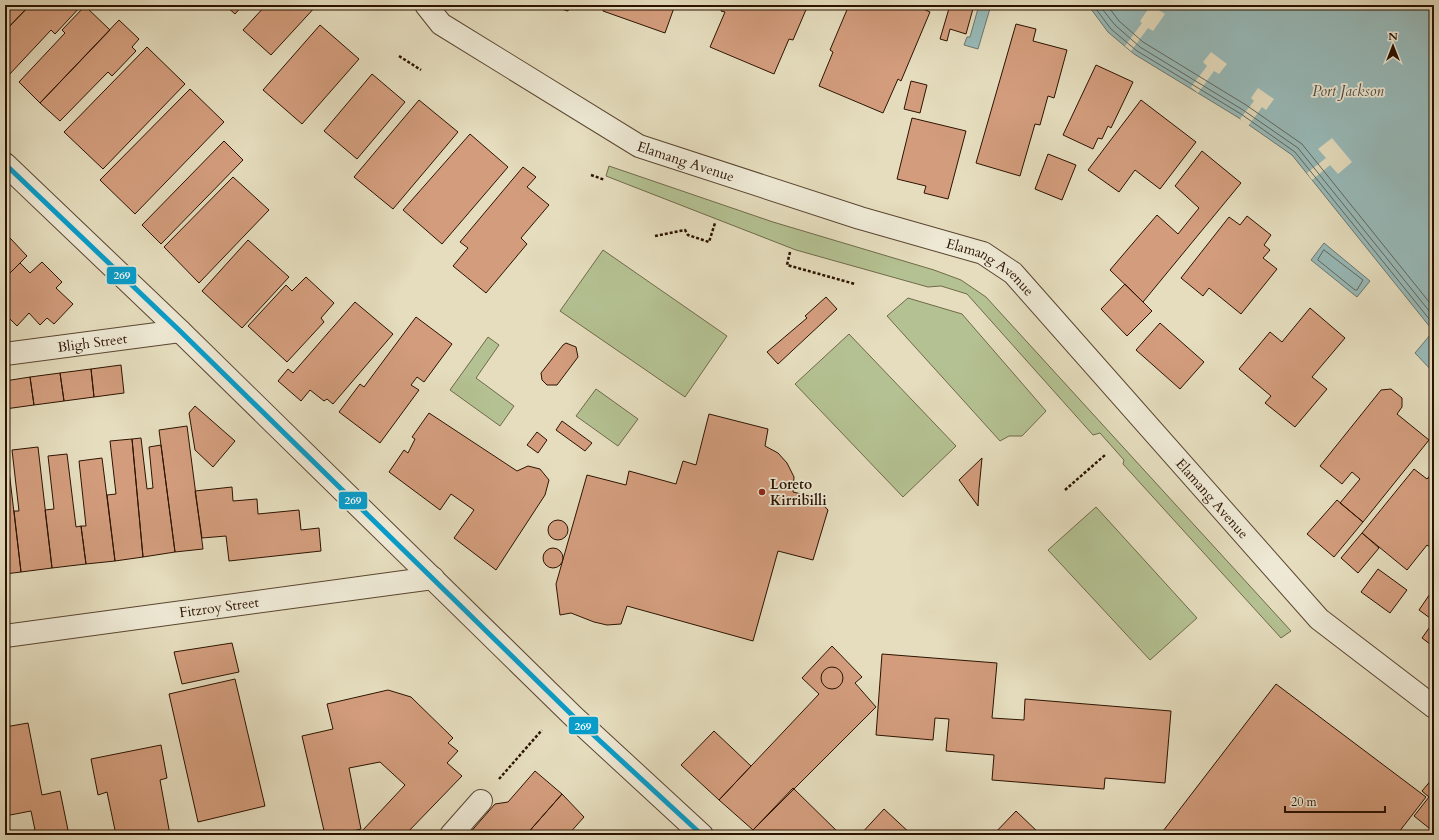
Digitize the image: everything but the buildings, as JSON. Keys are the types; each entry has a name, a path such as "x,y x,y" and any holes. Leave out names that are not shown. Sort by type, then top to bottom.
{"street":[{"name":"Elamang Avenue","path":"426,5 441,24 639,146 860,218 983,253 1013,273 1319,619 1434,708"},
{"path":"5,164 180,331 434,578 574,717 702,835"},
{"name":"Bligh Street","path":"5,354 180,331"},
{"name":"Fitzroy Street","path":"5,636 434,578"},
{"path":"451,835 481,801"}],"path":[{"path":"399,56 421,70"},
{"path":"591,175 605,180"},
{"path":"655,236 685,230 688,235 709,242 715,224"},
{"path":"790,252 786,264 856,284"},
{"path":"1065,490 1105,455"},
{"path":"481,801 542,730"}],"green space":[{"path":"609,166 773,222 934,270 961,280 986,297 1291,631 1281,638 1123,464 1124,460 1100,433 1093,435 967,294 941,286 928,287 796,250 606,176"},
{"path":"603,250 727,336 685,397 560,311"},
{"path":"908,298 962,314 1046,411 1022,436 1009,436 1000,441 887,316"},
{"path":"849,334 956,446 903,497 795,384"},
{"path":"488,337 499,345 476,378 514,406 500,426 450,390"},
{"path":"596,389 638,419 618,446 576,416"},
{"path":"1096,507 1197,618 1150,660 1048,550"}],"water":[{"path":"979,5 991,5 978,49 964,45 967,37 970,37"},
{"name":"Port Jackson","path":"1088,5 1434,5 1434,332 1292,155 1239,118 1134,54 1108,32"},
{"path":"1324,243 1370,281 1357,297 1311,260"},
{"path":"1430,335 1434,339 1434,373 1415,353"}],"pier":[{"path":"1151,5 1165,14 1153,31 1148,28 1131,51 1125,46 1142,23 1140,21"},
{"path":"1211,52 1227,64 1219,74 1214,71 1198,93 1191,87 1207,66 1203,62"},
{"path":"1258,88 1274,99 1266,110 1262,107 1248,126 1240,119 1254,101 1251,98"},
{"path":"1332,138 1352,162 1338,174 1330,165 1312,180 1307,173 1326,158 1318,149"}],"transit line":[{"name":"269","path":"5,164 180,331 574,717 702,835"}],"place":[{"name":"Loreto Kirribilli","path":"762,492"}]}
